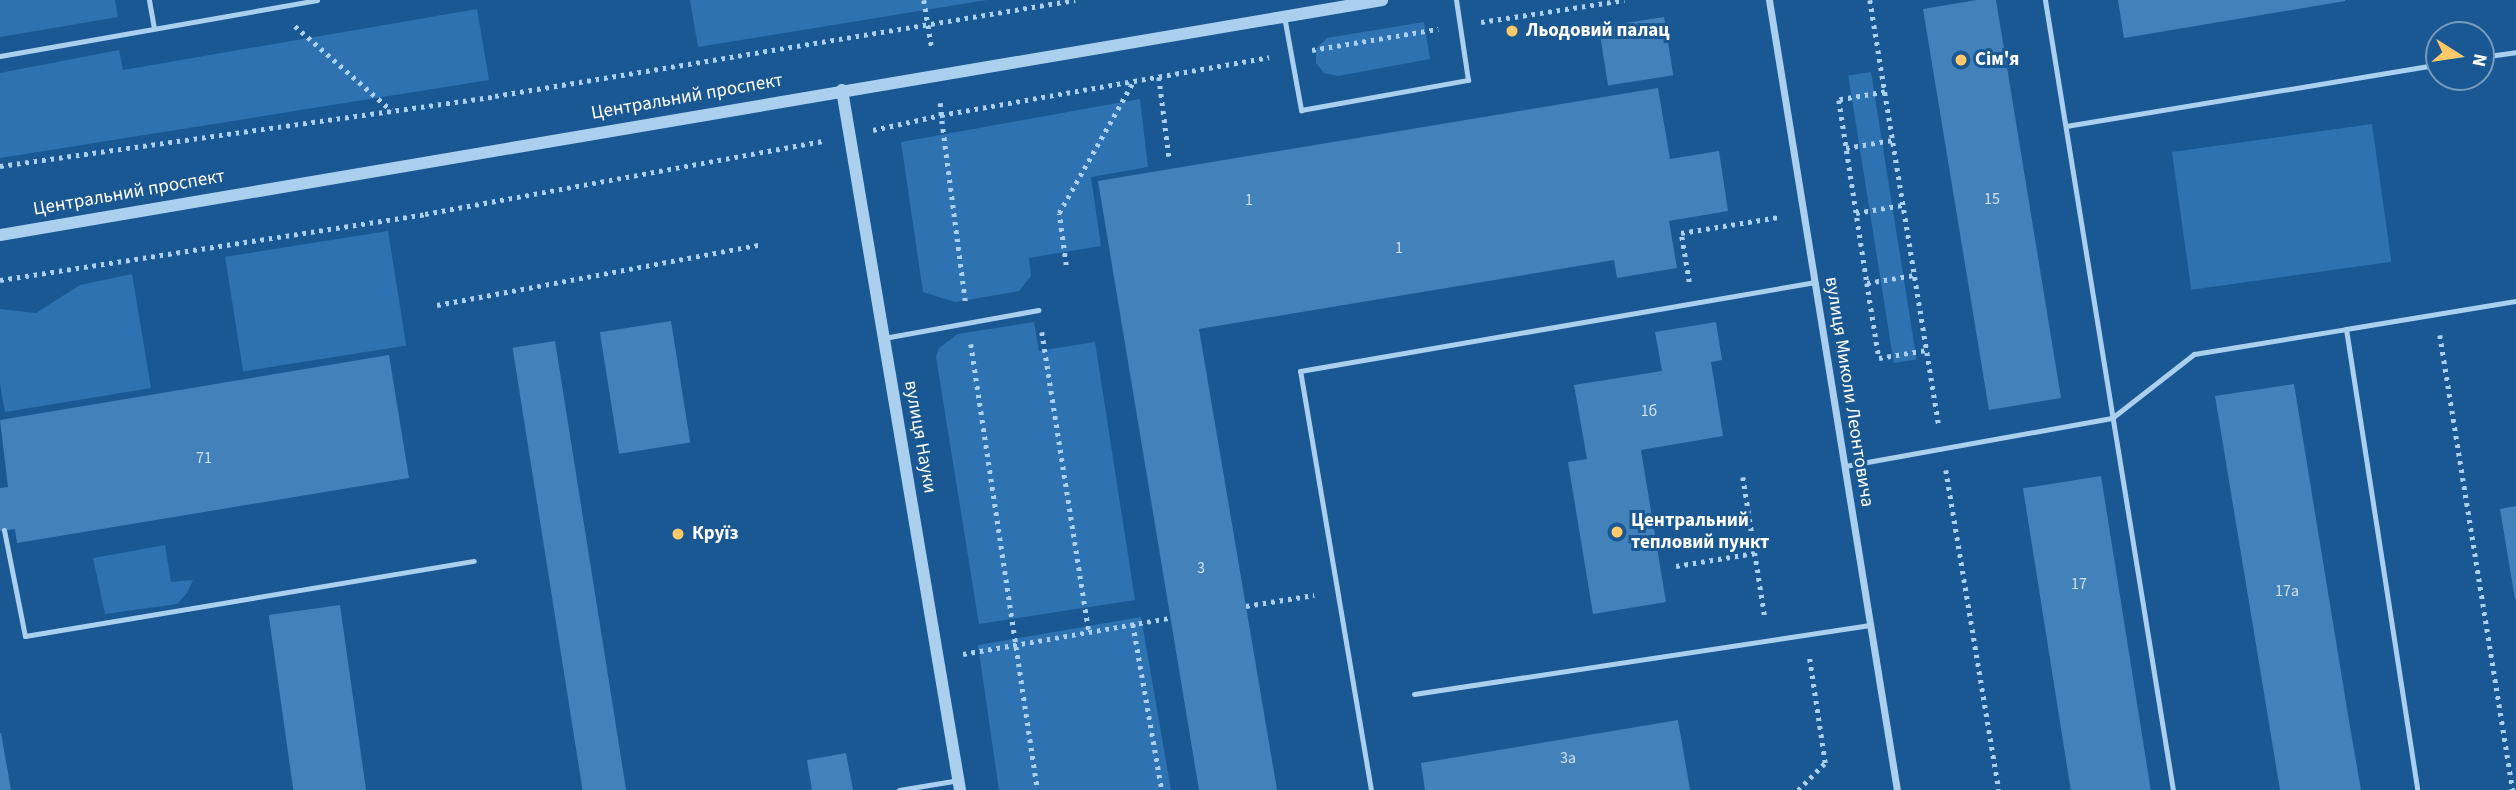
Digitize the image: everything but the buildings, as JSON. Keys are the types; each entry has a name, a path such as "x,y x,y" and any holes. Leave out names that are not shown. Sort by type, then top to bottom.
{"street":[{"name":"Центральний проспект","path":"0,235 1382,0"},
{"name":"вулиця Миколи Леонтовича","path":"1769,0 1897,790"},
{"name":"вулиця Науки","path":"842,90 960,785"}],"lane":[{"path":"149,0 154,29"},
{"path":"0,55 317,0"},
{"path":"1284,16 1301,110 1468,80 1456,0"},
{"path":"2045,0 2173,790"},
{"path":"2495,55 2516,52"},
{"path":"2066,126 2425,66"},
{"path":"1371,790 1300,371 1815,282"},
{"path":"1845,466 2112,418 2194,354 2516,301"},
{"path":"884,338 1038,310"},
{"path":"2346,329 2417,790"},
{"path":"4,530 24,636 474,561"},
{"path":"1413,694 1870,625"},
{"path":"899,790 960,785"}],"path":[{"path":"0,280 425,214 850,135 941,115 924,0"},
{"path":"0,166 392,110 1075,0"},
{"path":"1324,48 1624,0"},
{"path":"1870,0 1998,790"},
{"path":"273,8 392,110"},
{"path":"1159,77 1169,156"},
{"path":"1066,265 1059,213 1133,81"},
{"path":"1885,92 1839,100 1867,283 1880,358 1927,351"},
{"path":"1846,148 1893,140"},
{"path":"1856,213 1903,205"},
{"path":"1692,303 1681,233 1804,212"},
{"path":"437,304 762,244"},
{"path":"1867,283 1915,275"},
{"path":"1038,310 1089,632"},
{"path":"2437,314 2513,790"},
{"path":"1743,477 1768,640"},
{"path":"1676,566 1755,553"},
{"path":"1246,606 1338,592"},
{"path":"938,659 1170,618"},
{"path":"1133,624 1162,790"},
{"path":"1798,790 1825,763 1805,635"}],"shaded area":[{"path":"0,0 115,0 118,17 0,37"},
{"path":"690,0 987,0 698,47"},
{"path":"477,9 489,80 0,158 0,73 119,50 123,70"},
{"path":"1424,22 1430,59 1338,76 1324,73 1316,63 1316,49 1327,38"},
{"path":"1871,72 1917,359 1894,363 1848,76"},
{"path":"1140,99 1148,167 1091,177 1101,246 1029,258 1031,276 1019,291 955,302 923,292 901,142"},
{"path":"2372,124 2391,262 2191,290 2172,152"},
{"path":"388,231 406,346 243,371 225,257"},
{"path":"132,274 151,388 5,412 0,384 0,309 36,313 80,285"},
{"path":"1034,322 1039,351 1095,342 1135,600 979,624 936,357 939,348 958,334"},
{"path":"165,545 171,582 193,580 187,593 177,604 105,614 93,558"},
{"path":"1141,617 1171,790 999,790 978,645"}],"place":[{"name":"Льодовий палац","path":"1512,31"},
{"name":"Сім'я","path":"1961,60"},
{"name":"Центральний тепловий пункт","path":"1617,532"},
{"name":"Круїз","path":"678,534"}]}
